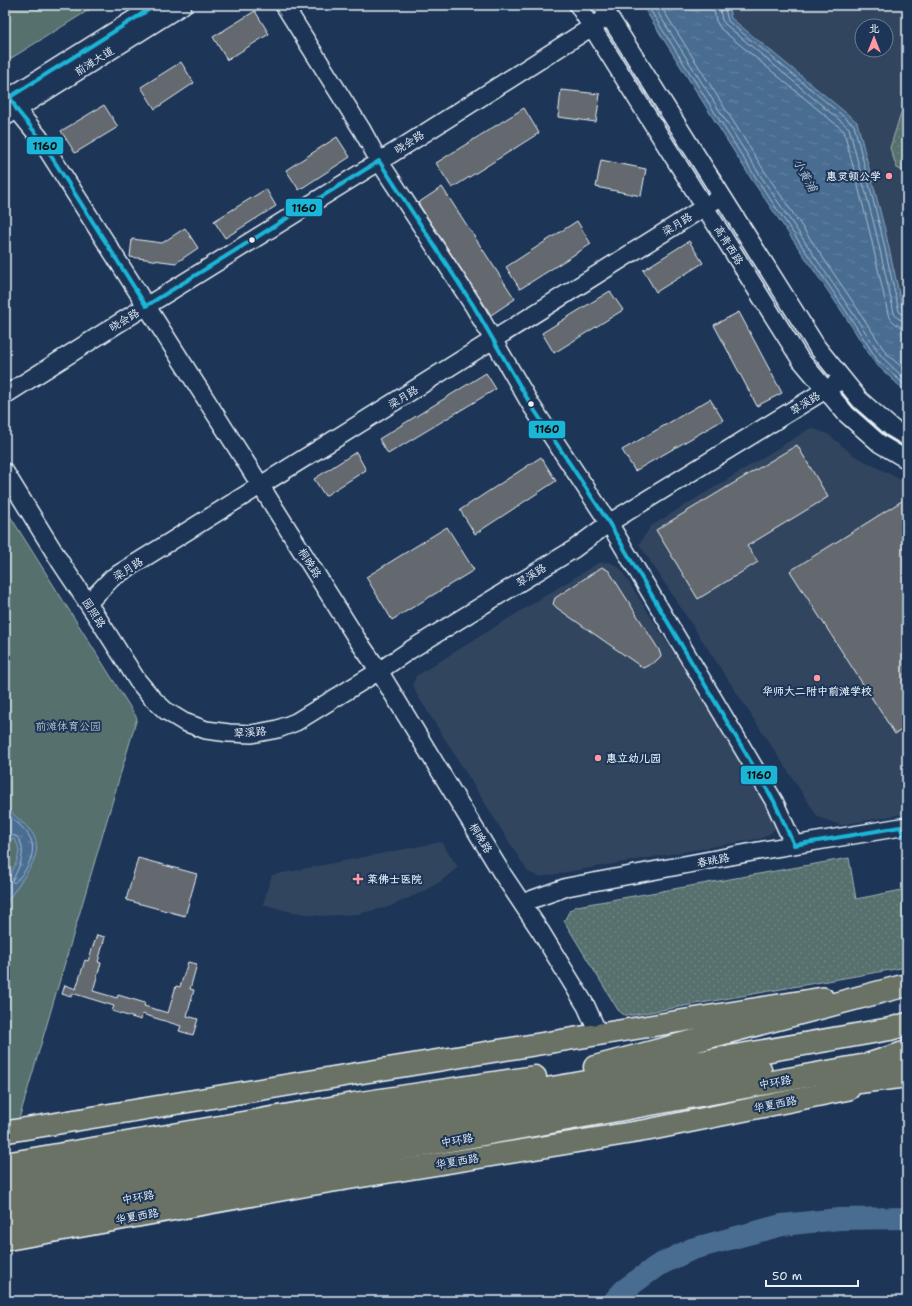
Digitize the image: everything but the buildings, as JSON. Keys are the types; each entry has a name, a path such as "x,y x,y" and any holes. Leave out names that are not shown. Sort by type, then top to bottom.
{"highway":[{"path":"595,1067 905,985"},
{"path":"5,1164 354,1104 595,1067 883,1016 907,1014"},
{"path":"5,1184 890,1030 907,1024"},
{"name":"中环路","path":"5,1203 535,1108 907,1045"},
{"name":"中环路","path":"5,1222 122,1199 867,1065 907,1052"},
{"path":"578,1118 907,1077"}],"main road":[{"path":"5,1132 905,985"},
{"name":"华夏西路","path":"5,1240 308,1185 648,1130 907,1077"}],"street":[{"name":"前滩大道","path":"9,106 156,5"},
{"name":"前滩大道","path":"9,106 183,5"},
{"path":"284,5 362,130 379,161 473,305 531,405 609,523 774,801 794,845"},
{"name":"高青西路","path":"578,5 800,359 846,414 880,444 907,460"},
{"name":"晓会路","path":"5,395 592,27 606,10"},
{"name":"高青西路","path":"606,10 817,347 860,400 892,428 907,437"},
{"name":"桐晚路","path":"9,106 39,137 357,639 379,671 503,875 541,932 586,1006 599,1035"},
{"name":"梁月路","path":"88,603 112,578 722,196"},
{"name":"翠溪路","path":"206,730 252,734 278,729 296,722 574,549 609,523 843,379"},
{"name":"园照路","path":"5,472 61,563 137,680 152,698 166,711 184,722 206,730"},
{"name":"春眺路","path":"522,903 567,887 794,845 907,826"}],"shaded area":[{"name":"惠灵顿公学","path":"728,5 907,5 907,313 903,311 857,122 731,18"},
{"name":"华师大二附中前滩学校","path":"811,428 828,434 853,455 907,483 907,813 841,825 818,817 639,544 651,526"},
{"name":"惠立幼儿园","path":"610,562 620,568 780,822 771,833 762,838 539,877 528,872 416,693 413,683 416,676 598,563"},
{"name":"莱佛士医院","path":"441,842 458,867 440,882 418,894 388,907 358,914 321,916 287,911 263,904 272,875"}],"green space":[{"path":"5,5 97,5 5,62"},
{"path":"907,94 907,173 897,168 890,148"},
{"name":"前滩体育公园","path":"5,508 137,718 19,1119 5,1122"},
{"path":"849,858 856,899 907,889 907,967 633,1015 624,1015 618,1010 564,921 570,910 577,906"}],"water":[{"name":"小黄浦","path":"642,5 728,5 731,18 857,122 885,230 903,311 907,313 907,393 875,363 843,313 752,180"},
{"path":"5,802 13,814 29,829 34,836 36,851 31,866 5,905 5,885 17,861 19,850 14,839 5,838"}],"waterway":[{"path":"614,1301 624,1290 657,1266 692,1249 782,1225 839,1219 907,1218"}],"transit line":[{"name":"1160","path":"156,5 10,97 17,110 39,137 146,306 379,161 473,305 531,405 609,523 774,801 794,845 900,827 907,842"}],"place":[{"name":"惠灵顿公学","path":"889,176"},
{"name":"华师大二附中前滩学校","path":"817,678"},
{"name":"惠立幼儿园","path":"598,758"},
{"name":"莱佛士医院","path":"358,879"}]}
